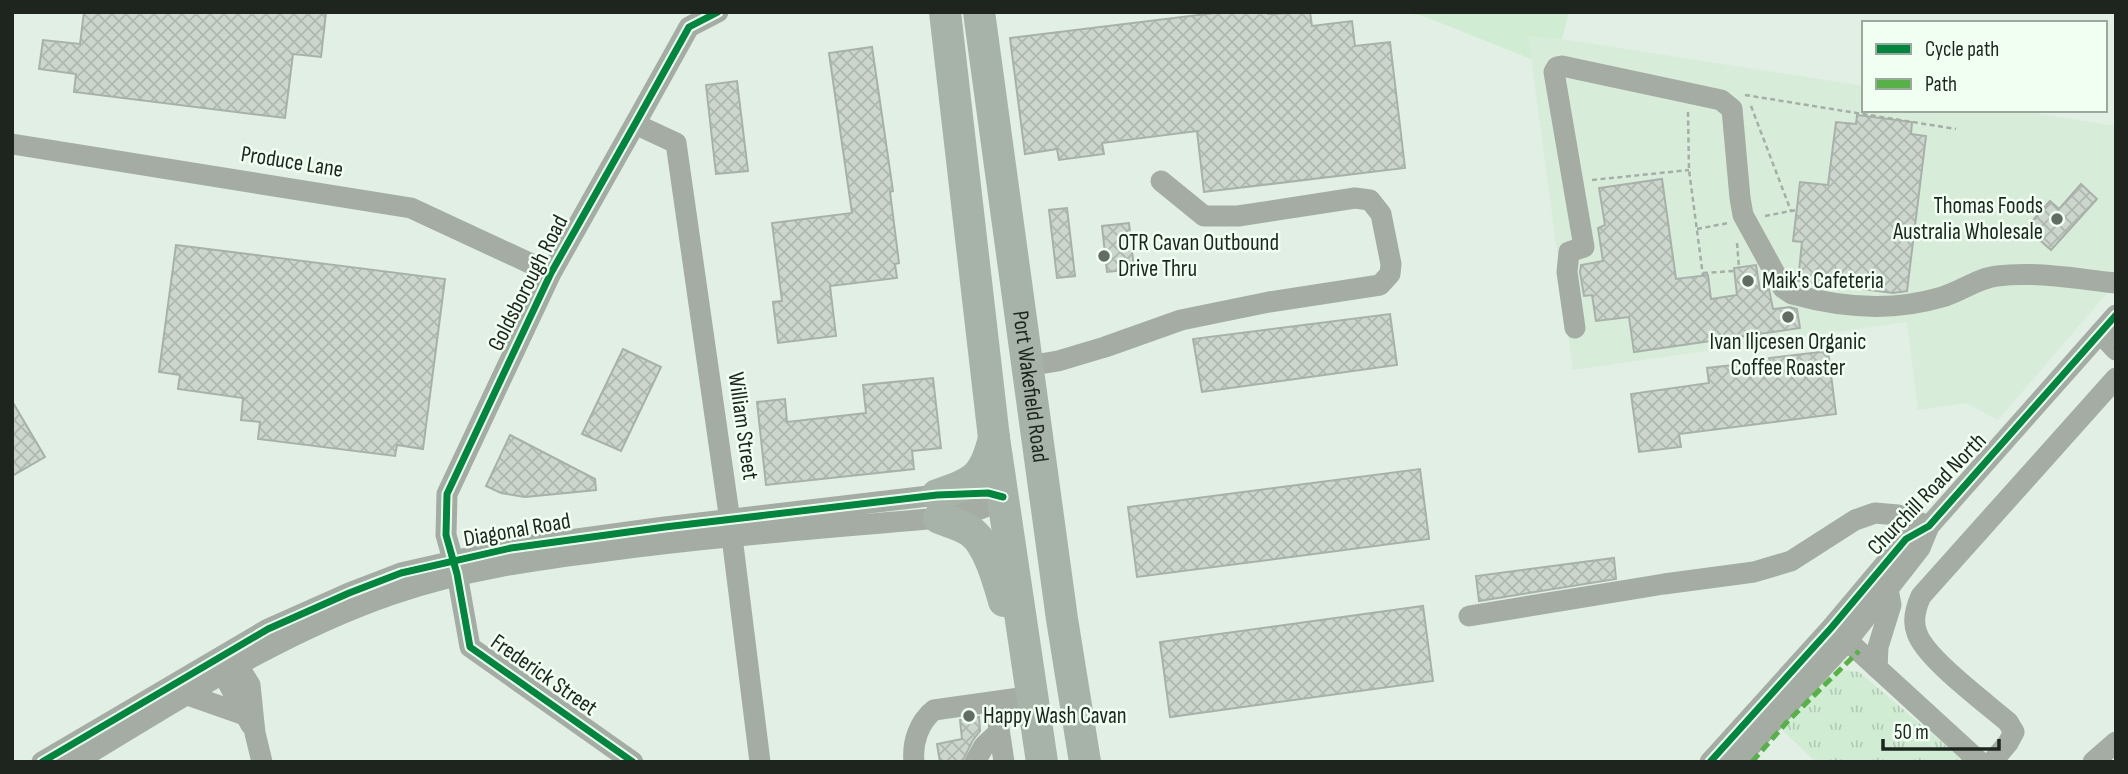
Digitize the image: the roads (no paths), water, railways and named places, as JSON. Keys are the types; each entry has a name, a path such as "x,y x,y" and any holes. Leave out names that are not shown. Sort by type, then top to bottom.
{"highway":[{"name":"Port Wakefield Road","path":"945,12 994,438 1042,762"},
{"name":"Port Wakefield Road","path":"979,12 1062,619 1085,762"},
{"path":"1008,231 1007,372 1020,461 1016,480 1003,497 1022,514 1036,544 1062,619"},
{"path":"994,438 988,461 973,481 938,507 973,533 988,556 998,579 1032,696"}],"street":[{"name":"Goldsborough Road","path":"455,567 446,535 447,494 551,273 689,27 718,12"},
{"path":"1575,328 1567,272 1569,253 1584,247 1554,72 1557,67 1562,66 1721,100 1732,109 1743,215 1783,288 1792,294 1868,308 1908,306 1945,297 1994,276 2024,274 2116,283"},
{"name":"William Street","path":"635,124 676,144 761,762"},
{"name":"Produce Lane","path":"12,144 411,208 551,273"},
{"path":"1027,366 1058,361 1105,347 1181,320 1269,302 1380,285 1390,274 1391,264 1381,214 1370,200 1355,198 1238,216 1204,216 1161,181"},
{"name":"Churchill Road North","path":"1736,762 1840,634 1906,539 1928,526 2116,315"},
{"path":"2100,333 2116,350"},
{"path":"1992,762 2014,732 2008,722 1934,658 1916,633 1916,607 1921,596 2116,378"},
{"name":"Diagonal Road","path":"75,762 188,695 268,629 401,573 455,567 511,548 574,539 731,529 938,507 988,493 1003,497"},
{"path":"1469,616 1754,572 1791,561 1855,520 1875,513 1898,515 1928,526"},
{"name":"Churchill Road North","path":"1710,762 1888,589 1920,548 1928,526"},
{"name":"Frederick Street","path":"455,567 470,647 633,762"},
{"path":"1877,668 1878,647 1891,605 1888,589"},
{"path":"1840,634 1980,762"},
{"name":"Diagonal Road","path":"42,762 227,662"},
{"path":"227,662 262,762"},
{"path":"188,695 250,724"},
{"path":"914,762 917,735 923,719 934,710 1032,696"},
{"path":"995,702 1004,762"},
{"path":"975,762 984,746 999,732"},
{"path":"2093,762 2116,742"}],"place":[{"name":"Thomas Foods Australia Wholesale","path":"2057,219"},
{"name":"OTR Cavan Outbound Drive Thru","path":"1104,256"},
{"name":"Maik's Cafeteria","path":"1748,281"},
{"name":"Ivan Iljcesen Organic Coffee Roaster","path":"1788,317"},
{"name":"Happy Wash Cavan","path":"969,716"}]}
